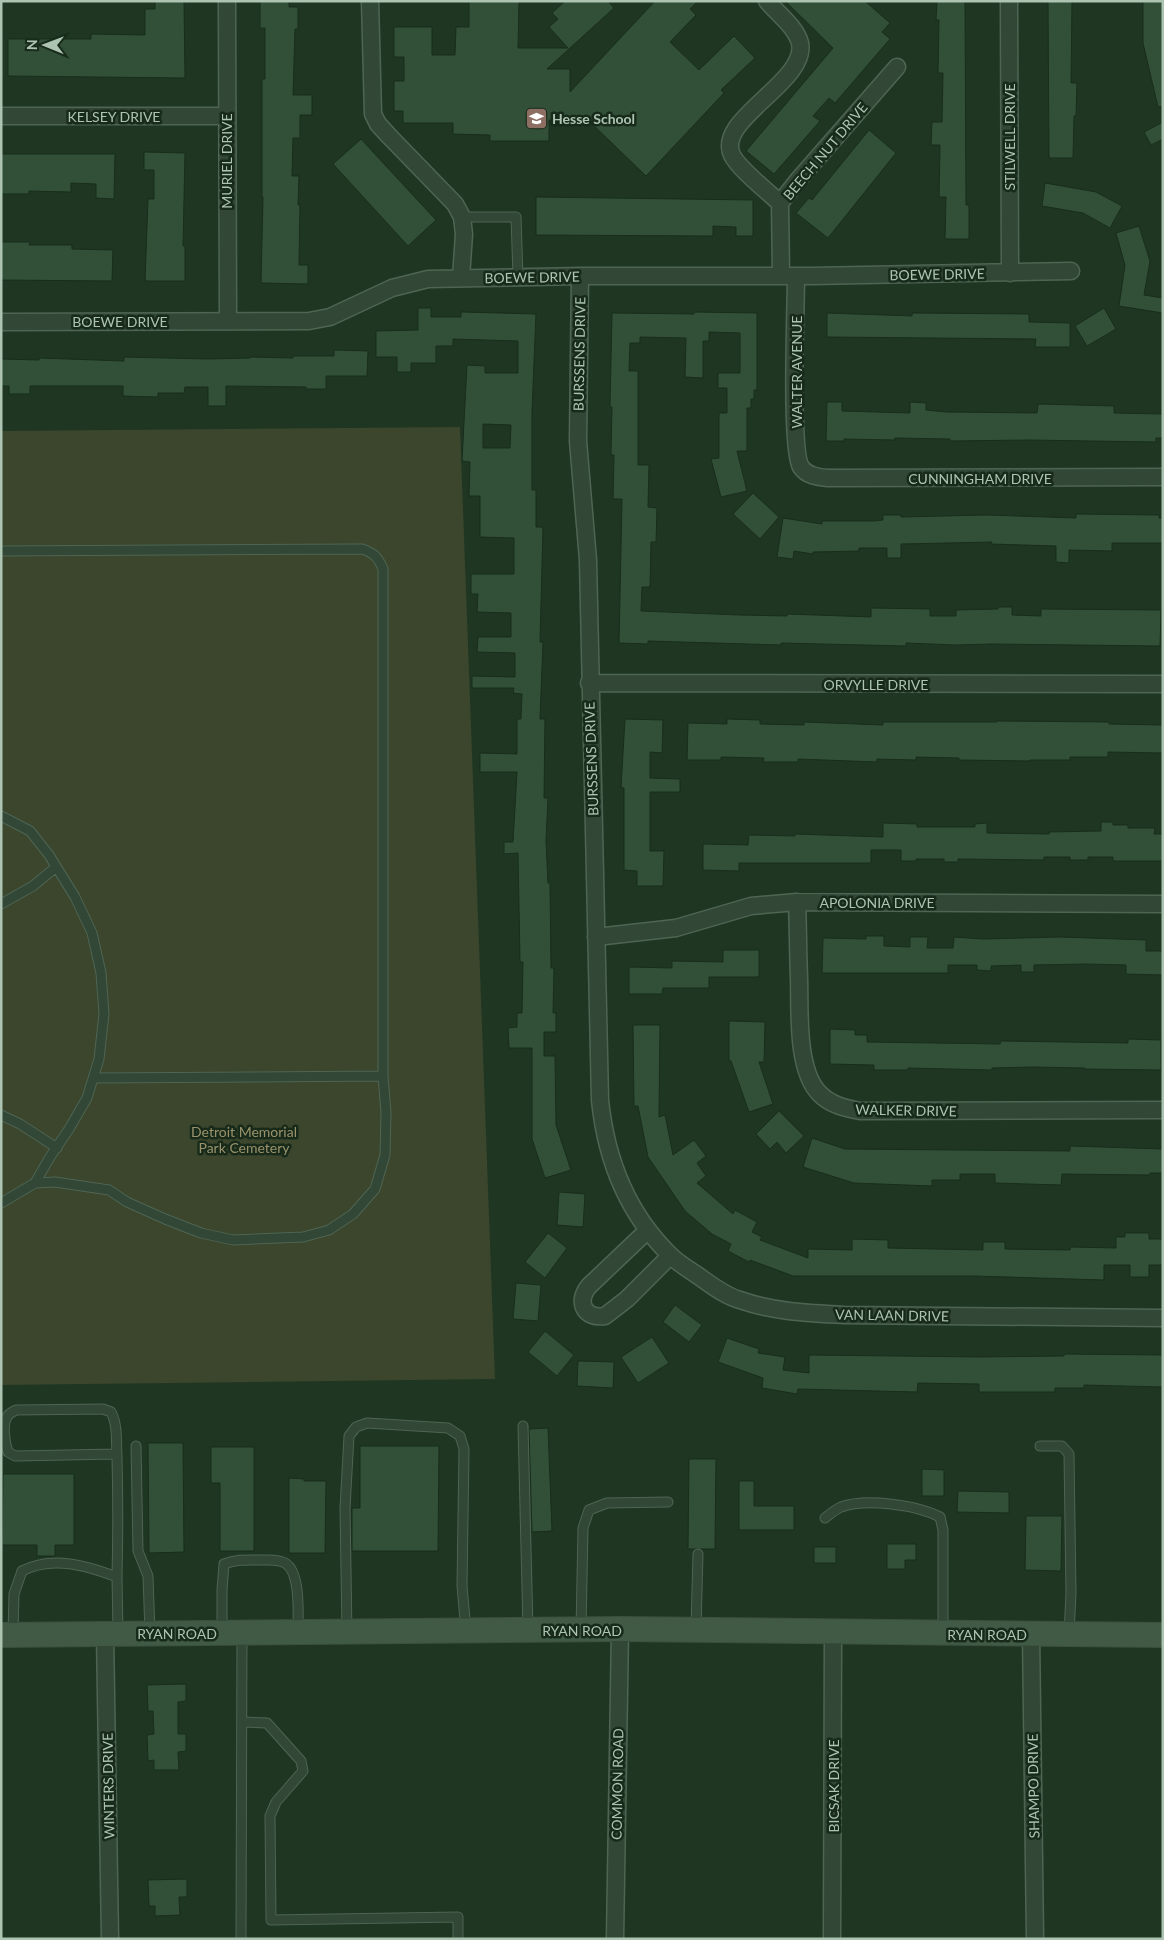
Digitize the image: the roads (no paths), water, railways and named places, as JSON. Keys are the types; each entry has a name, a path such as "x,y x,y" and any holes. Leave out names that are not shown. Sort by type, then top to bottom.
{"main road":[{"name":"RYAN ROAD","path":"7,1635 620,1629 834,1633 1163,1635"}],"street":[{"name":"MURIEL DRIVE","path":"227,1 228,321"},
{"path":"370,1 373,114 378,124 454,204 462,217 464,234 461,278"},
{"path":"767,1 796,33 800,43 800,52 790,71 735,130 731,137 730,146 732,155 738,163 780,203"},
{"name":"STILWELL DRIVE","path":"1009,1 1010,273"},
{"name":"BEECH NUT DRIVE","path":"789,276 780,203 798,179 897,67"},
{"name":"KELSEY DRIVE","path":"1,116 226,116"},
{"name":"BOEWE DRIVE","path":"1,322 309,321 330,317 409,282 428,279 1010,273 1072,270"},
{"name":"BURSSENS DRIVE","path":"580,276 578,442 588,560 589,683 600,1100 603,1129 610,1161 626,1197 648,1230"},
{"name":"WALTER AVENUE","path":"789,276 795,430 797,458 801,468"},
{"name":"CUNNINGHAM DRIVE","path":"801,468 812,476 828,478 1163,477"},
{"name":"ORVYLLE DRIVE","path":"589,683 1163,684"},
{"name":"APOLONIA DRIVE","path":"596,937 676,928 751,906 797,902 1163,904"},
{"name":"WALKER DRIVE","path":"797,902 801,1037 808,1075 818,1092 827,1100 840,1107 860,1111 1163,1110"},
{"path":"648,1230 589,1286 583,1294 582,1303 586,1311 598,1317 606,1316 627,1299 670,1256"},
{"name":"VAN LAAN DRIVE","path":"648,1230 670,1256 737,1300 795,1313 1163,1318"},
{"name":"COMMON ROAD","path":"615,1939 620,1629"},
{"name":"BICSAK DRIVE","path":"832,1939 834,1633"},
{"name":"WINTERS DRIVE","path":"110,1939 111,1634"},
{"name":"SHAMPO DRIVE","path":"1031,1634 1035,1939"}],"lane":[{"path":"462,217 516,217 518,277"},
{"path":"1,551 362,549 371,552 379,558 382,569 383,1076 386,1113 385,1155 375,1189 353,1214 329,1230 303,1238 232,1240 200,1233 165,1220 127,1202 109,1190 55,1182 35,1183"},
{"path":"1,816 30,832 75,897 92,933 101,973 104,1014 99,1060 87,1098 70,1129 35,1183 1,1203"},
{"path":"1,904 33,886 56,867"},
{"path":"94,1078 383,1076"},
{"path":"1,1115 20,1124 57,1148"},
{"path":"111,1634 117,1577 118,1494 115,1420 111,1412 103,1409 16,1410 9,1413 5,1419 5,1445 8,1452 14,1456 116,1454"},
{"path":"347,1632 345,1508 349,1436 356,1427 367,1423 448,1428 460,1436 464,1449 462,1586 466,1631"},
{"path":"523,1426 528,1630"},
{"path":"136,1446 138,1551 148,1576 150,1634"},
{"path":"1040,1446 1062,1446 1069,1454 1071,1593 1069,1634"},
{"path":"581,1630 582,1528 588,1510 607,1503 668,1502"},
{"path":"825,1518 840,1508 855,1504 891,1504 926,1510 940,1517 943,1530 943,1633"},
{"path":"696,1630 698,1554"},
{"path":"241,1939 242,1722 232,1633 222,1590 224,1564 234,1560 275,1560 284,1563 292,1569 297,1589 298,1633"},
{"path":"7,1635 14,1594 22,1571 34,1565 60,1563 89,1567 117,1577"},
{"path":"242,1722 267,1723 301,1761 302,1771 276,1802 270,1816 271,1920 458,1917 458,1939"}],"place":[{"name":"Hesse School","path":"536,118"}],"park label":[{"name":"Detroit Memorial Park Cemetery","path":"244,1140"}]}
